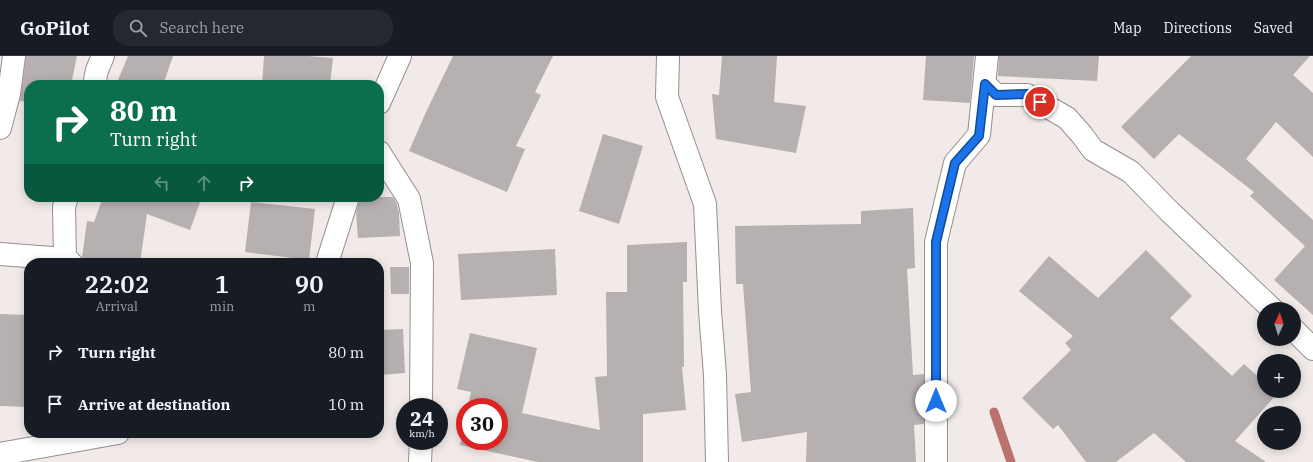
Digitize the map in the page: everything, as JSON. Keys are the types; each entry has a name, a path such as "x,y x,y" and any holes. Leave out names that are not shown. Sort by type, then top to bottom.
{"street":[{"path":"0,128 9,94 14,56"},
{"path":"95,80 97,70 103,56"},
{"path":"384,92 400,56"},
{"path":"668,56 667,97 705,204 710,312 716,375 717,462"},
{"path":"936,462 936,242 955,163 979,136 987,56"},
{"path":"985,84 996,95 1027,94 1067,118 1093,150 1131,172 1169,211 1265,302"},
{"path":"384,160 409,199 422,263 422,398"},
{"path":"66,202 64,207 68,258"},
{"path":"329,258 346,202"},
{"path":"0,254 39,258"},
{"path":"1301,337 1313,349"},
{"path":"0,454 90,438"},
{"path":"420,450 420,462"}],"building":[{"path":"26,56 77,56 72,80 24,80 24,101 20,101"},
{"path":"128,56 173,56 165,80 118,80"},
{"path":"264,56 308,56 333,58 331,80 262,80"},
{"path":"453,56 553,56 535,92 541,95 516,146 525,149 507,192 409,151"},
{"path":"722,56 777,56 774,102 806,106 796,153 716,139 712,94 719,95"},
{"path":"926,56 974,56 970,103 923,100"},
{"path":"999,56 1099,56 1097,81 998,76"},
{"path":"1191,56 1310,56 1293,75 1313,93 1313,157 1276,122 1246,159 1313,220 1313,315 1301,304 1301,302 1299,302 1274,280 1305,246 1250,196 1254,192 1179,134 1154,159 1121,127"},
{"path":"603,134 643,146 619,224 579,211"},
{"path":"384,197 393,197 397,204 399,214 400,236 358,238 356,213 359,202 384,202"},
{"path":"101,202 200,202 190,230 147,214 141,258 82,258 87,221 94,222"},
{"path":"251,202 315,209 309,258 293,258 245,252"},
{"path":"913,208 915,268 907,269 913,375 924,374 924,424 914,425 916,462 806,462 807,432 742,442 735,394 751,392 743,284 736,284 735,226 861,224 861,211"},
{"path":"687,242 687,282 683,282 684,367 682,367 686,410 643,414 643,462 538,462 483,450 508,450 508,398 470,398 471,392 457,389 470,333 537,348 522,413 600,430 595,377 607,376 606,292 627,292 627,245"},
{"path":"555,249 557,295 461,300 458,254"},
{"path":"1146,250 1192,296 1170,318 1232,376 1244,364 1257,376 1257,398 1273,398 1266,406 1257,406 1257,416 1235,441 1266,462 1186,462 1154,433 1116,462 1086,462 1058,425 1053,429 1022,398 1071,350 1065,343 1073,336 1019,291 1049,256 1098,298"},
{"path":"390,267 409,267 409,294 391,294"},
{"path":"0,314 24,315 24,407 0,406"},
{"path":"403,329 405,373 384,375 384,330"}],"waterway":[{"path":"994,412 1011,462"}],"route":[{"path":"936,401 936,242 955,163 979,136 985,84 996,95 1027,94 1040,102"}]}
